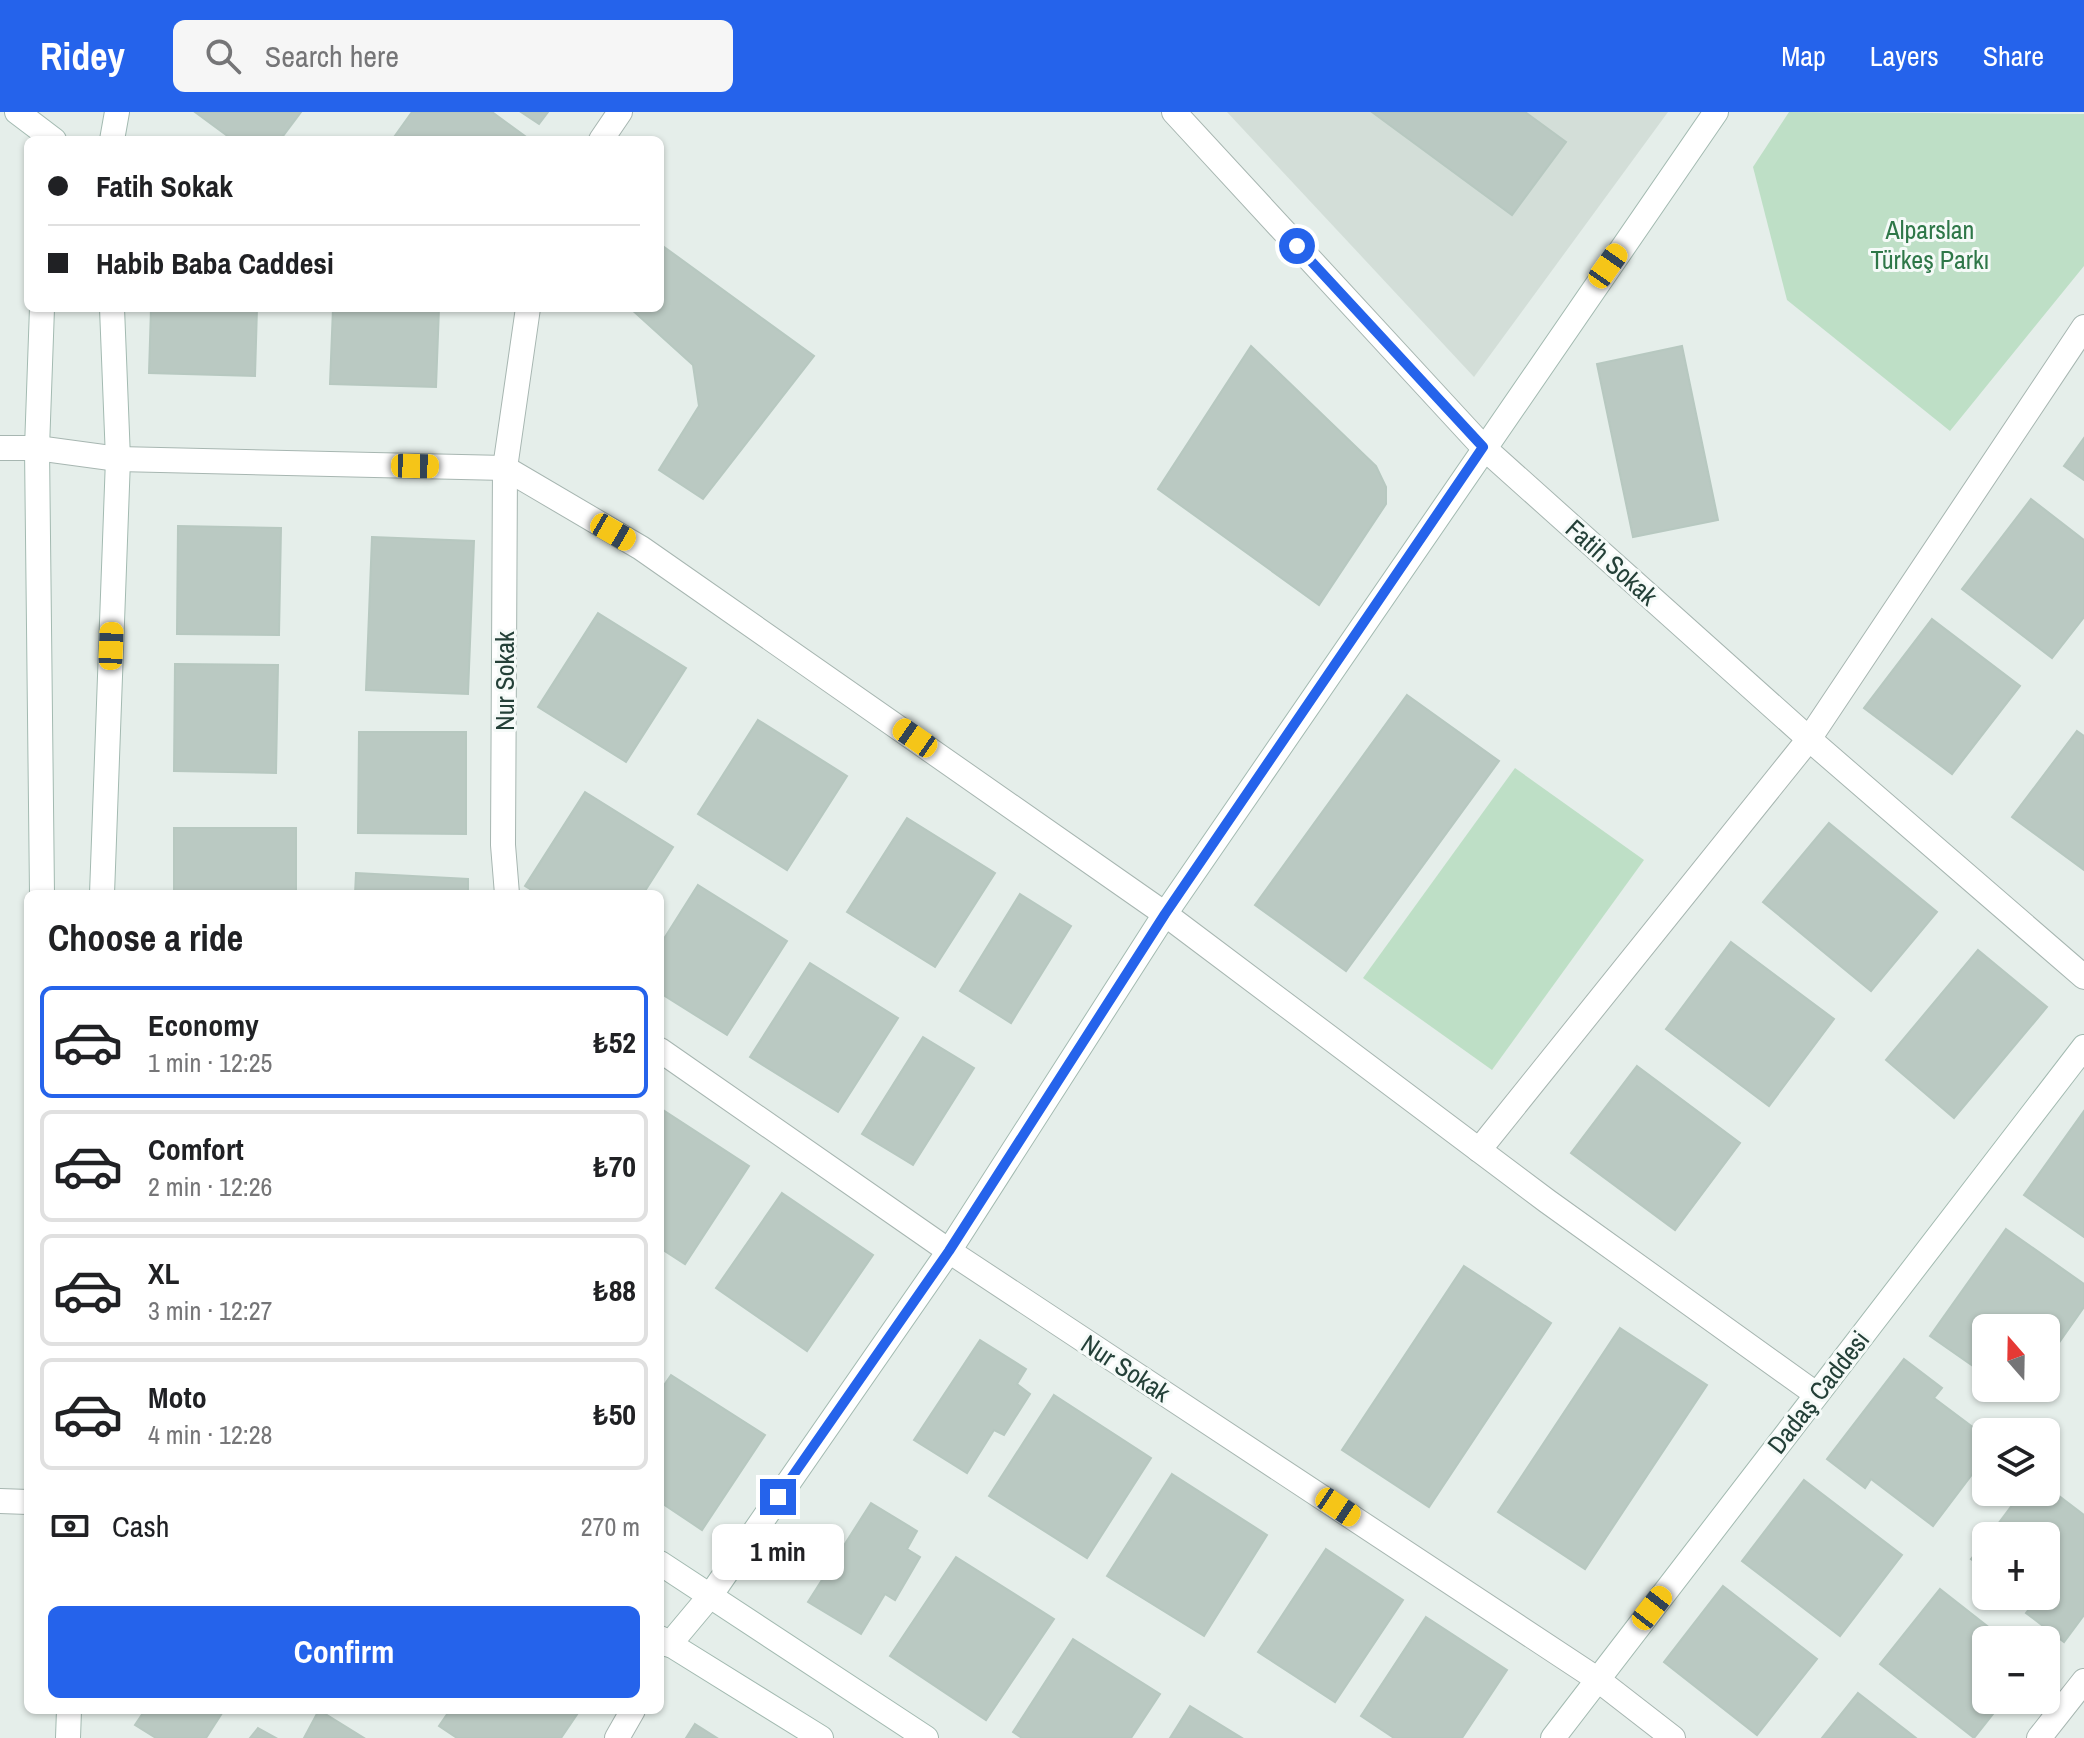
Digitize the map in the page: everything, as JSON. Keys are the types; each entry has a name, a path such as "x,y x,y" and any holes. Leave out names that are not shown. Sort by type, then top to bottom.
{"street":[{"path":"17,112 49,132"},
{"path":"113,136 117,112"},
{"path":"604,136 620,112"},
{"name":"Fatih Sokak","path":"1174,112 1483,447 1809,739 2084,977"},
{"path":"664,1647 710,1596 949,1251 1165,914 1716,112"},
{"path":"42,312 37,448 42,890"},
{"path":"102,890 118,459 112,312"},
{"name":"Nur Sokak","path":"507,890 503,845 505,468 527,312"},
{"path":"1479,1150 1809,739 2084,327"},
{"path":"0,448 37,448 118,459 505,468 641,548 1165,914 1479,1150 1816,1394"},
{"name":"Dadaş Caddesi","path":"1553,1738 2084,1047"},
{"name":"Nur Sokak","path":"664,1053 949,1251 1597,1679 1673,1738"},
{"path":"0,1501 24,1502"},
{"path":"664,1566 926,1738"},
{"path":"664,1649 821,1738"},
{"path":"2039,1738 2084,1681"},
{"path":"68,1738 69,1714"},
{"path":"617,1738 631,1714"}],"shaded area":[{"path":"1227,112 1668,112 1474,377"}],"green space":[{"name":"Alparslan Türkeş Parkı","path":"1789,112 2084,114 2084,266 1950,431 1787,300 1753,167"},
{"path":"1515,768 1644,860 1492,1070 1363,978"}],"building":[{"path":"195,112 301,112 283,136 228,136"},
{"path":"412,112 492,112 525,136 395,136"},
{"path":"521,112 548,112 539,124"},
{"path":"1372,112 1525,112 1566,142 1512,215"},
{"path":"664,247 814,356 703,499 659,470 699,406 693,365 634,312 664,312"},
{"path":"151,312 257,312 255,376 149,373"},
{"path":"333,312 439,312 436,387 330,384"},
{"path":"1251,346 1376,466 1386,487 1386,504 1319,605 1158,489"},
{"path":"1682,346 1718,520 1633,537 1597,364"},
{"path":"2084,438 2084,480 2064,466"},
{"path":"2031,499 2084,540 2084,617 2052,658 1962,589"},
{"path":"178,526 281,528 279,635 177,634"},
{"path":"372,537 474,541 468,694 366,690"},
{"path":"598,613 686,668 626,762 538,707"},
{"path":"1932,619 2020,686 1952,774 1864,708"},
{"path":"175,664 278,665 276,773 174,771"},
{"path":"1407,695 1499,761 1346,971 1255,905"},
{"path":"758,720 847,776 787,870 698,814"},
{"path":"2077,731 2084,736 2084,870 2012,817"},
{"path":"359,732 466,732 466,834 358,833"},
{"path":"585,792 673,847 646,890 532,890 525,886"},
{"path":"907,818 995,873 935,967 847,912"},
{"path":"1829,823 1937,912 1871,991 1763,902"},
{"path":"174,828 296,828 296,890 174,890"},
{"path":"356,873 468,879 468,890 355,890"},
{"path":"698,885 787,941 727,1035 664,996 664,939"},
{"path":"1020,894 1071,926 1011,1023 960,991"},
{"path":"1731,942 1834,1019 1769,1106 1666,1029"},
{"path":"1978,950 2047,1007 1954,1118 1886,1060"},
{"path":"810,963 898,1018 838,1112 750,1057"},
{"path":"923,1037 974,1068 913,1165 862,1134"},
{"path":"1637,1066 1740,1143 1675,1230 1571,1153"},
{"path":"664,1111 749,1166 685,1264 664,1251"},
{"path":"2084,1111 2084,1237 2024,1195"},
{"path":"782,1193 873,1255 807,1351 716,1288"},
{"path":"2006,1229 2084,1284 2084,1307 2060,1341 2060,1314 1972,1314 1972,1365 1930,1336"},
{"path":"1464,1266 1551,1323 1429,1507 1342,1450"},
{"path":"1620,1328 1707,1385 1585,1569 1498,1512"},
{"path":"980,1340 1026,1369 1017,1384 1030,1394 1004,1435 994,1430 967,1473 914,1440"},
{"path":"1904,1359 1942,1388 1934,1398 1972,1426 1972,1474 1933,1526 1871,1479 1865,1488 1827,1459"},
{"path":"671,1375 765,1435 702,1530 664,1505 664,1385"},
{"path":"1054,1395 1151,1458 1087,1558 989,1496"},
{"path":"1172,1474 1267,1535 1204,1636 1107,1576"},
{"path":"1804,1480 1902,1555 1840,1636 1742,1561"},
{"path":"2060,1497 2084,1515 2084,1615 2064,1642 2060,1639 2060,1626 2043,1626 2026,1613 2028,1610 2060,1610 2060,1522 2000,1522 2012,1506 2060,1506"},
{"path":"871,1503 917,1531 907,1549 920,1557 895,1600 885,1594 861,1634 808,1602"},
{"path":"1326,1549 1403,1600 1335,1702 1258,1652"},
{"path":"956,1557 1054,1619 986,1720 890,1656"},
{"path":"1723,1586 1817,1659 1757,1735 1664,1662"},
{"path":"1940,1589 1987,1626 1972,1626 1972,1714 1993,1714 1974,1738 1880,1664"},
{"path":"1426,1617 1507,1670 1462,1738 1394,1738 1361,1716"},
{"path":"1073,1639 1160,1694 1131,1738 1022,1738 1013,1732"},
{"path":"1858,1693 1916,1738 1822,1738"},
{"path":"1190,1706 1242,1738 1170,1738"},
{"path":"142,1714 221,1714 206,1738 156,1738 135,1725"},
{"path":"317,1714 325,1714 364,1738 304,1738"},
{"path":"447,1714 577,1714 561,1738 457,1738 439,1726"},
{"path":"695,1724 717,1738 686,1738"},
{"path":"258,1728 276,1738 250,1738"}],"route":[{"path":"778,1497 949,1251 1165,914 1483,447 1297,246"}]}
